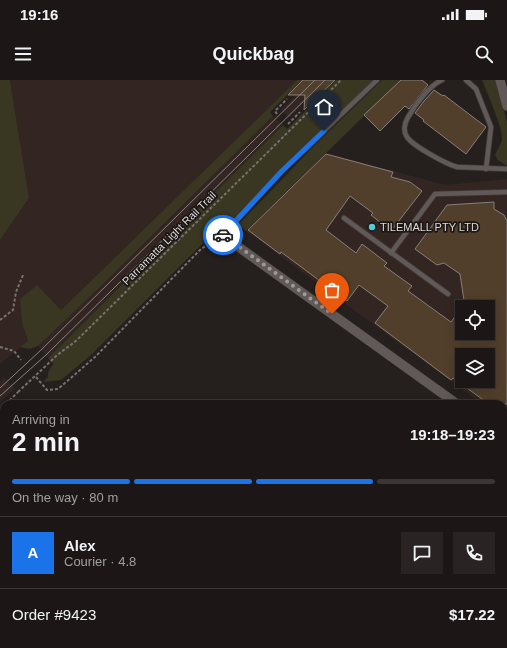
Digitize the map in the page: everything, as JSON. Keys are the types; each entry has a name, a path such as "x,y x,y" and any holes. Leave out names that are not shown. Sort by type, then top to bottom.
{"street":[{"path":"500,80 507,106"},
{"path":"233,243 451,400"}],"lane":[{"path":"233,243 222,235 282,171 377,80"},
{"path":"442,80 434,85 419,101 406,120 405,132 407,137 416,145 450,165 464,168 507,169"},
{"path":"466,80 476,89 491,127 486,169"},
{"path":"391,253 435,194 507,192"},
{"path":"344,218 448,294"}],"path":[{"name":"Parramatta Light Rail Trail","path":"10,400 58,354 80,337 341,80"},
{"path":"277,114 275,111 288,99"},
{"path":"292,128 287,123 300,112"},
{"path":"36,377 47,390 58,389 95,357 201,249 222,235"},
{"path":"0,320 13,310 16,292 23,276"},
{"path":"0,347 14,351 21,360"}],"shaded area":[{"path":"0,80 10,80 29,198 0,240"},
{"path":"10,80 297,80 61,310 37,285 22,323 28,341 0,364 0,240 29,198"},
{"path":"297,80 303,80 270,112 273,116 98,289 38,346 29,349 20,347 28,341 22,323 20,299 37,285 61,310"},
{"path":"311,80 328,80 289,118 281,110"},
{"path":"336,80 373,80 221,230 201,245 90,356 61,380 43,382 48,377 49,370 54,364 48,358 283,125 287,129"},
{"path":"382,80 401,80 246,231 238,225 316,144"},
{"path":"482,80 496,80 507,122 507,166 498,160 495,155 501,142 502,133"},
{"path":"273,116 283,125 48,358 38,346 98,289"},
{"path":"326,153 445,185 507,179 507,400 477,400 460,388 495,388 495,348 455,348 455,384 246,231"},
{"path":"4,377 15,389 2,400 0,400 0,381"}],"building":[{"path":"303,80 335,80 304,110 305,95 288,95"},
{"path":"401,80 422,80 428,85 409,109 405,106 380,131 364,115"},
{"path":"434,90 443,96 444,95 486,127 466,154 423,121 424,120 415,113"},
{"path":"326,154 393,172 391,177 410,182 422,191 391,231 371,215 373,213 350,196 326,230 356,253 362,244 387,263 384,266 412,286 408,291 451,322 455,317 455,340 495,340 495,300 464,300 460,274 444,263 437,265 415,249 447,205 494,202 494,209 504,215 507,221 507,400 483,400 467,388 495,388 495,348 455,348 455,379 453,378 451,380 375,323 388,306 359,285 347,301 281,252 280,254 248,230"}],"tram line":[{"path":"0,388 41,350 315,80"},
{"path":"0,396 46,355 325,80"}],"way so far":[{"path":"223,235 332,314"}],"place":[{"name":"TILEMALL PTY LTD","path":"372,227"}],"route":[{"path":"223,235 282,171 324,131"}]}
